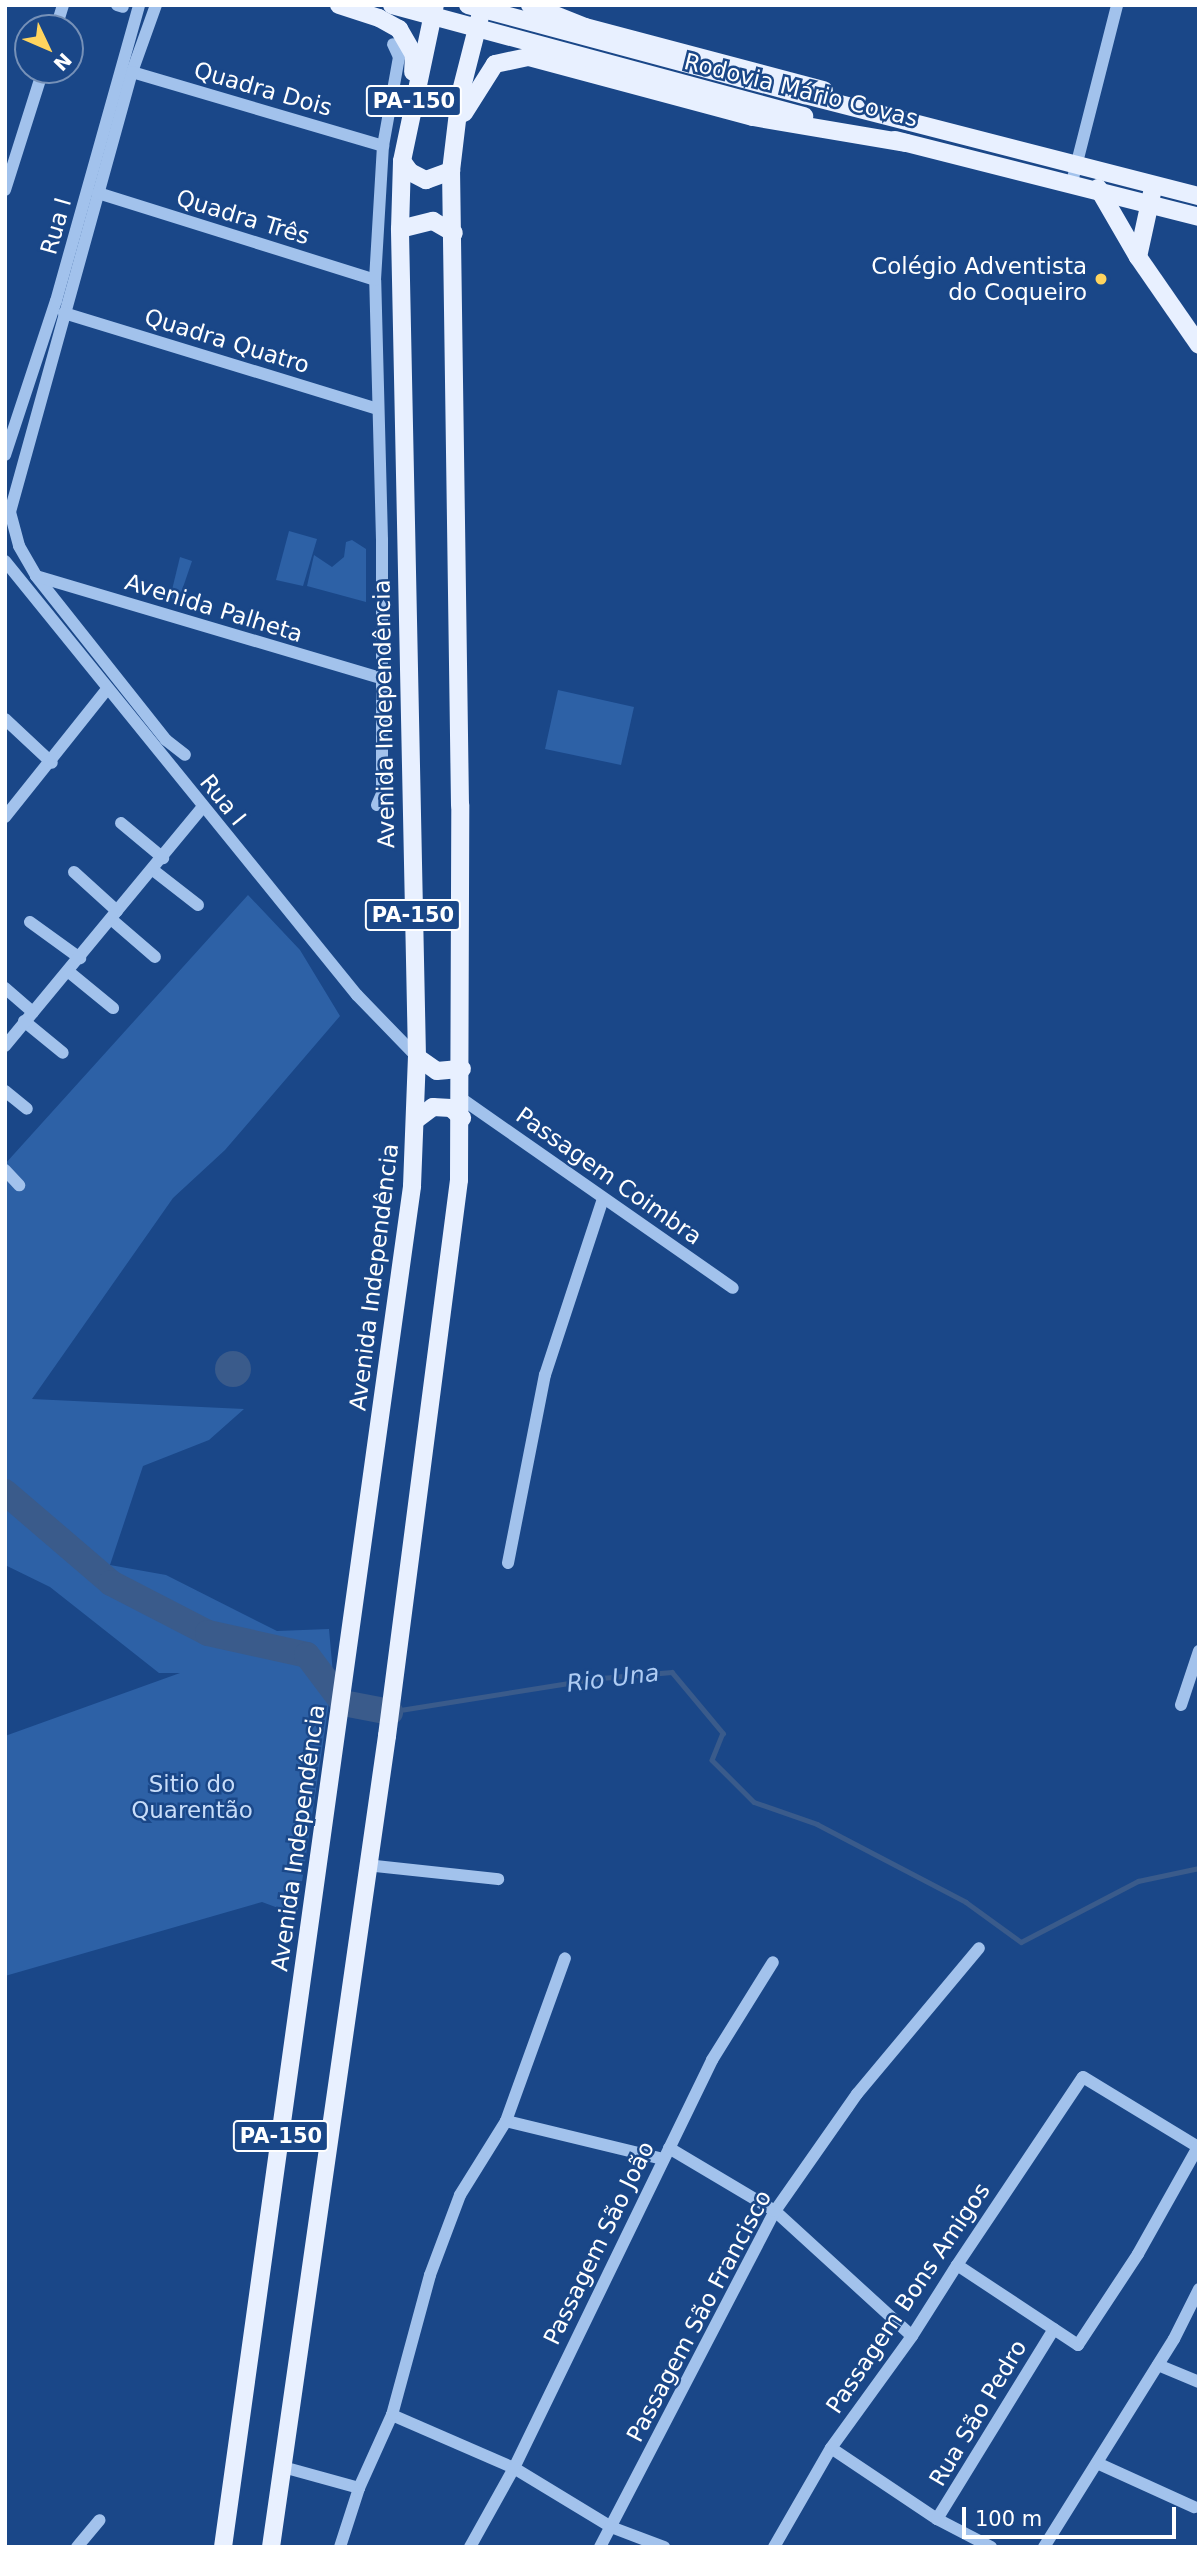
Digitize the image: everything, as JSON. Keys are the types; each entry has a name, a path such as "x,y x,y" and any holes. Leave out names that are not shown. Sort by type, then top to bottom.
{"main road":[{"path":"339,5 379,18 407,38 414,55 410,121"},
{"name":"Rodovia Mário Covas","path":"392,5 907,143 1072,182 1100,179 1154,183 1199,196"},
{"name":"Avenida Independência","path":"223,2547 408,1234 418,1119 400,229 402,161 435,5"},
{"name":"Rodovia Mário Covas","path":"468,5 805,95 1077,163 1100,179 1150,202 1199,217"},
{"name":"PA-150","path":"271,2547 392,1668 452,1257 462,1118 462,1069 454,233 451,171 454,135 483,5"},
{"path":"530,5 585,27 807,84 917,122"},
{"path":"454,135 470,99 495,64 529,57 754,117 907,143"},
{"path":"402,161 410,172 426,180 451,171"},
{"path":"1100,179 1138,257 1199,345"},
{"path":"1138,257 1154,183"},
{"path":"400,229 433,220 454,233"},
{"path":"417,1057 437,1071 462,1069"},
{"path":"418,1119 433,1107 451,1108 462,1118"}],"street":[{"name":"Rua I","path":"5,455 9,425 56,301 139,5"},
{"path":"156,5 132,72 10,512 19,546 36,576 166,740 185,755"},
{"path":"1072,182 1117,5"},
{"path":"377,805 382,794 375,280 383,146 399,57 393,44"},
{"name":"Quadra Dois","path":"132,72 383,146"},
{"path":"5,190 39,84"},
{"name":"Quadra Três","path":"98,193 375,280"},
{"name":"Quadra Quatro","path":"64,313 378,409"},
{"name":"Rua I","path":"7,570 356,995 417,1057"},
{"name":"Avenida Palheta","path":"36,576 381,678"},
{"path":"5,817 52,763 107,689"},
{"path":"5,719 52,763"},
{"path":"5,1046 69,972 202,808"},
{"path":"121,823 163,858"},
{"path":"153,870 198,905"},
{"path":"74,872 155,957"},
{"path":"30,922 80,958"},
{"path":"69,972 113,1008"},
{"path":"5,988 28,1017 63,1053"},
{"path":"5,1091 27,1109"},
{"name":"Passagem Coimbra","path":"462,1099 733,1288"},
{"path":"5,1170 19,1185"},
{"path":"508,1563 545,1374 603,1199"},
{"path":"1181,1705 1199,1651"},
{"path":"366,1865 498,1879"},
{"name":"Passagem São Francisco","path":"600,2547 775,2211 857,2094 979,1948"},
{"path":"340,2547 359,2488 392,2415 430,2275 460,2195 506,2121 565,1958"},
{"name":"Passagem São João","path":"470,2547 514,2468 712,2060 773,1962"},
{"name":"Passagem Bons Amigos","path":"774,2547 831,2448 912,2336 1083,2077 1198,2147"},
{"path":"506,2121 666,2154 775,2211 912,2336"},
{"path":"957,2265 1078,2345 1138,2254 1198,2147"},
{"path":"1044,2547 1158,2365 1199,2289"},
{"name":"Rua São Pedro","path":"937,2519 1054,2329"},
{"path":"1158,2365 1199,2382"},
{"path":"392,2415 514,2468 611,2527 664,2547"},
{"path":"831,2448 971,2543 991,2547"},
{"path":"1097,2463 1194,2507"},
{"path":"283,2467 359,2488"},
{"path":"76,2547 100,2520"}],"green space":[{"path":"289,531 317,539 303,586 276,580"},
{"path":"352,540 366,549 366,602 307,586 314,555 332,567 344,557 346,542"},
{"path":"180,557 192,561 179,599 170,598"},
{"path":"558,690 634,707 621,765 545,749"},
{"name":"Sitio do Quarentão","path":"248,895 300,950 340,1016 225,1150 173,1198 32,1399 244,1409 209,1440 143,1466 110,1565 166,1575 277,1631 329,1629 333,1674 307,1674 329,1703 297,1915 262,1902 5,1976 5,1736 180,1673 159,1673 50,1587 5,1565 5,1164"}],"shaded area":[{"path":"233,1351 246,1356 251,1369 246,1382 233,1387 220,1382 215,1369 220,1356"}],"waterway":[{"name":"Rio Una","path":"5,1492 111,1583 208,1633 307,1655 343,1703 390,1712"},
{"name":"Rio Una","path":"394,1711 601,1678 672,1672 723,1733 712,1760 754,1802 817,1824 966,1902 1021,1942 1138,1881 1199,1868"}],"place":[{"name":"Colégio Adventista do Coqueiro","path":"1101,279"}]}
